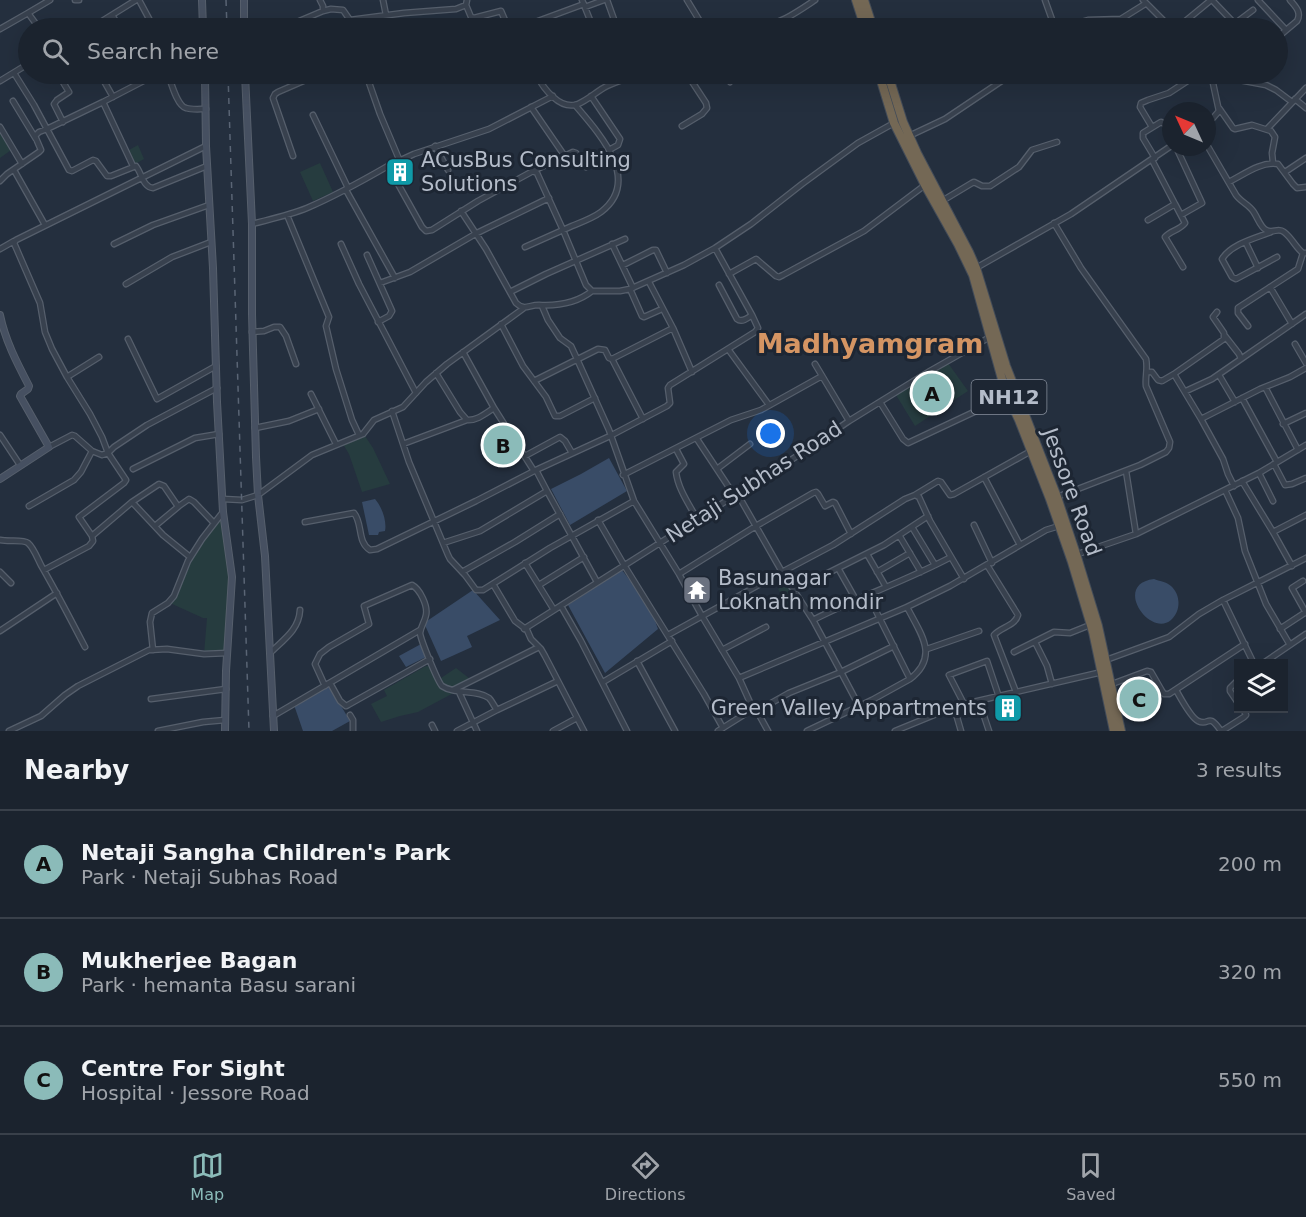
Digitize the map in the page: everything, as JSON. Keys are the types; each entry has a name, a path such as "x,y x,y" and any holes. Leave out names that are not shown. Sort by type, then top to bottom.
{"highway":[{"path":"856,0 862,18"},
{"path":"864,0 870,18"},
{"name":"NH12","path":"882,84 894,123 969,266 1008,396 1059,526 1073,555 1093,632 1114,731"},
{"name":"Jessore Road","path":"891,84 909,136 976,267 1006,366 1057,497 1073,555 1098,626 1121,731"}],"street":[{"path":"37,0 40,6"},
{"path":"20,18 50,0"},
{"path":"107,18 138,0 148,18"},
{"path":"202,0 203,18"},
{"path":"244,0 244,18"},
{"path":"320,0 323,11"},
{"path":"383,0 386,15"},
{"path":"546,18 584,4 606,0 613,18"},
{"path":"687,0 698,18"},
{"path":"787,18 815,0"},
{"path":"1045,0 1051,18"},
{"path":"1189,18 1211,0 1228,18"},
{"path":"1258,0 1275,18"},
{"path":"1288,28 1299,17 1297,8 1290,0"},
{"path":"364,18 456,9 467,2 471,17 501,11 504,18"},
{"path":"1125,18 1144,2 1161,18"},
{"path":"306,18 331,9 343,10 349,18"},
{"path":"1242,18 1253,9"},
{"path":"28,13 32,18"},
{"path":"0,30 18,19"},
{"path":"0,81 18,70"},
{"path":"14,73 18,79"},
{"path":"21,84 69,170 72,171 93,160 107,176 111,176 133,166"},
{"path":"63,122 54,104 69,93 64,84"},
{"path":"106,84 113,97"},
{"path":"36,139 36,134 113,97 134,84"},
{"path":"172,84 177,98 186,109 206,109"},
{"path":"205,84 222,513 232,577 225,731"},
{"path":"245,84 252,224 255,428 258,495 265,556 274,731"},
{"path":"293,156 273,98 278,92 296,84"},
{"path":"370,84 399,159"},
{"path":"542,84 553,96 569,106 575,105 611,84"},
{"path":"682,126 702,114 707,108 694,84"},
{"path":"909,136 945,119 997,84"},
{"path":"1152,127 1140,107 1141,104 1169,93 1183,84"},
{"path":"1213,84 1219,108 1233,128 1252,125 1271,131 1275,137 1272,163"},
{"path":"1262,84 1306,108"},
{"path":"1267,129 1306,88"},
{"path":"252,224 307,208 347,189 399,159 489,129 553,96"},
{"path":"591,96 620,139 618,145 609,150"},
{"path":"0,181 41,150 14,101"},
{"path":"103,102 133,166 136,166 147,187 153,188 207,166"},
{"path":"525,247 596,215 613,198 619,183 609,150 575,105"},
{"path":"531,106 564,155"},
{"path":"1216,115 1219,108"},
{"path":"313,115 347,189 395,278"},
{"path":"1162,122 1144,131 1142,135 1185,223 1165,237 1183,267"},
{"path":"223,499 242,500 258,495 278,482 304,459 366,431 374,420 403,407 436,373 524,308 573,301 592,291 631,289 668,273 715,248 751,224 858,143 894,123"},
{"path":"0,127 22,164"},
{"path":"942,201 974,182 982,186 990,186 1019,167 1032,150 1057,141"},
{"path":"0,248 206,146"},
{"path":"435,146 448,170"},
{"path":"388,166 414,216 426,231 432,230 504,186 564,155 576,153 586,167"},
{"path":"976,267 1084,206 1162,153"},
{"path":"1180,156 1202,203 1181,215"},
{"path":"1214,156 1239,200 1252,209 1263,227 1271,232"},
{"path":"1285,172 1306,158"},
{"path":"1229,182 1255,168 1272,163 1278,164 1297,188 1306,187"},
{"path":"14,170 45,225"},
{"path":"533,171 537,173 549,198 586,285 592,291"},
{"path":"729,274 756,259 779,277 864,231 925,184"},
{"path":"380,283 418,267 549,198"},
{"path":"1148,220 1175,204"},
{"path":"114,244 153,225 209,205"},
{"path":"461,211 477,234 516,303 524,308"},
{"path":"287,215 330,317 326,326 336,369 359,435"},
{"path":"1054,223 1080,268 1146,359 1146,386 1170,442 1169,448 1163,454 1126,471 1057,497"},
{"path":"1248,326 1238,313 1238,308 1298,269 1305,253 1281,230 1277,230 1246,243 1226,254 1222,259 1232,277 1236,279 1277,257"},
{"path":"510,292 625,239"},
{"path":"14,241 40,303 48,339 67,377 90,414 108,453 126,480 80,517 93,541 44,570"},
{"path":"126,284 172,257 211,242"},
{"path":"1246,243 1258,268"},
{"path":"341,244 378,322 416,393"},
{"path":"612,244 623,265 642,316 662,309"},
{"path":"305,522 354,513 363,544 370,550 376,549 667,406 670,403 668,388 670,386 757,330 753,315 715,248"},
{"path":"623,265 656,250 668,273"},
{"path":"367,255 392,311 378,322"},
{"path":"649,282 673,328 692,372"},
{"path":"719,285 737,319 741,321 753,315"},
{"path":"1270,287 1292,324"},
{"path":"542,306 562,341 571,346 609,430 634,501 679,574 768,731"},
{"path":"1217,312 1214,314 1214,320 1242,359"},
{"path":"1186,391 1219,375 1306,314"},
{"path":"0,315 8,344 29,386 20,396 49,447"},
{"path":"501,324 523,366 546,397 555,417 595,398"},
{"path":"252,332 280,327 286,336 296,364"},
{"path":"612,359 673,328"},
{"path":"1147,372 1152,372 1158,380 1162,381 1224,339 1225,336"},
{"name":"Netaji Subhas Road","path":"524,628 849,421 990,337"},
{"path":"128,339 156,399 216,366"},
{"path":"1295,344 1306,363"},
{"path":"534,381 602,349 612,359 643,419"},
{"path":"728,349 769,405"},
{"path":"463,352 494,408 535,470 597,582"},
{"path":"67,377 99,357"},
{"name":"Netaji Subhas Road","path":"815,364 849,421"},
{"path":"1201,418 1306,368"},
{"path":"436,373 467,420"},
{"path":"1174,374 1186,391 1223,459 1234,486"},
{"path":"1219,375 1235,402"},
{"path":"624,475 730,420 769,405 822,376"},
{"path":"1265,387 1298,450"},
{"path":"0,479 72,435 102,455 108,453 147,425 217,388"},
{"path":"311,394 336,444"},
{"path":"880,402 903,439 908,443 1008,396"},
{"path":"1242,398 1285,485 1306,478"},
{"path":"403,444 467,420 472,421 494,408"},
{"path":"255,428 289,421 319,410"},
{"path":"392,411 442,543 450,559 476,590 483,590 572,535 634,501"},
{"path":"1283,424 1306,413"},
{"path":"134,469 195,438 219,434"},
{"path":"0,435 20,465"},
{"path":"525,456 560,437 572,453"},
{"path":"697,439 756,526 813,620 859,706"},
{"path":"717,469 750,444"},
{"path":"1073,555 1136,534 1259,473 1306,445"},
{"path":"676,449 684,464 676,472 677,479 698,519"},
{"path":"28,506 78,477 92,450"},
{"path":"668,635 833,545 905,499 938,481 950,495 1031,451"},
{"path":"1126,471 1136,534"},
{"path":"1259,473 1273,501"},
{"path":"984,477 1020,545"},
{"path":"1242,481 1292,566"},
{"path":"92,536 132,502 159,484 164,486 179,506"},
{"path":"1225,490 1238,518 1245,551 1258,584 1269,610 1290,645"},
{"path":"442,543 480,531 547,491"},
{"path":"679,574 816,492 825,506 833,502 837,505 851,534"},
{"path":"915,495 919,497 964,579"},
{"path":"155,526 189,499 214,523"},
{"path":"132,502 163,535 190,557"},
{"path":"153,650 151,616 174,596 190,557 222,513"},
{"path":"462,572 560,514"},
{"path":"1273,532 1306,515"},
{"path":"794,590 867,554 928,516"},
{"path":"598,520 672,641 720,729 789,693 841,672 894,646"},
{"path":"974,525 989,564 1018,615 1015,622 993,635 1016,692"},
{"path":"912,526 934,565"},
{"path":"739,678 907,607 964,579 1046,530 1059,526"},
{"path":"899,536 921,572"},
{"path":"0,540 27,542 85,647"},
{"path":"877,572 910,553"},
{"path":"867,554 886,587"},
{"path":"813,620 921,572 951,556"},
{"path":"539,585 584,557"},
{"path":"1106,660 1169,637 1223,600 1306,558"},
{"path":"525,564 555,610"},
{"path":"838,568 856,600"},
{"path":"0,572 11,583"},
{"path":"1280,628 1306,613 1292,588 1303,581"},
{"path":"493,584 515,621 524,628 545,656 584,731"},
{"path":"430,659 346,706 327,684 315,664 329,647 369,624 364,606 409,586 415,586 426,608 426,618 420,630 420,638 430,659 438,681 445,687 459,692 482,695 497,710"},
{"path":"0,631 57,593"},
{"path":"868,595 910,679"},
{"path":"1223,600 1252,659"},
{"path":"561,606 627,731"},
{"path":"807,731 815,729 917,674 924,662 927,649 907,607"},
{"path":"270,653 293,631 300,619 300,610"},
{"path":"1014,652 1054,632 1070,633 1090,624"},
{"path":"722,650 766,627"},
{"path":"273,716 420,630"},
{"path":"927,649 979,631"},
{"path":"1268,659 1306,634"},
{"path":"603,682 672,641"},
{"path":"1035,642 1047,666 1052,684"},
{"path":"1112,684 1147,671 1151,672 1164,694 1168,694 1245,644"},
{"path":"453,690 539,647"},
{"path":"9,731 41,716 78,686 132,658 153,650 167,649 204,654 227,652"},
{"path":"964,704 949,675 987,661 999,697"},
{"path":"637,662 675,731"},
{"path":"894,731 964,704 1102,672"},
{"path":"458,731 558,681"},
{"path":"1234,684 1230,691 1234,696"},
{"path":"151,699 226,689"},
{"path":"1176,690 1194,719 1202,722 1214,721 1222,731 1244,717 1245,713"},
{"path":"459,692 477,731"},
{"path":"979,701 988,731"},
{"path":"954,707 962,731"},
{"path":"350,715 353,720 353,731"},
{"path":"552,731 577,718"},
{"path":"158,731 225,720"},
{"path":"432,725 435,731"}],"green space":[{"path":"0,125 14,148 0,158"},
{"path":"138,145 144,159 135,164 129,150"},
{"path":"320,163 333,192 313,201 300,172"},
{"path":"948,363 968,391 915,426 896,395"},
{"path":"500,430 515,454 507,459 491,436"},
{"path":"365,436 390,484 362,492 349,454 343,444"},
{"path":"221,516 229,566 227,653 204,654 207,618 170,603 180,588 198,548"},
{"path":"786,584 801,607 791,612 778,589"},
{"path":"430,665 441,678 456,668 474,682 418,712 381,722 371,704 387,696 384,690"}],"water":[{"path":"609,458 627,491 570,525 551,489"},
{"path":"375,499 383,514 385,531 379,532 378,535 369,535 362,502"},
{"path":"622,570 650,607 658,629 605,673 568,605"},
{"path":"1154,579 1169,585 1178,598 1177,612 1171,620 1163,624 1154,622 1145,616 1135,599 1136,590 1142,583"},
{"path":"473,590 500,620 467,636 472,647 441,661 424,623"},
{"path":"421,644 428,656 406,667 399,656"},
{"path":"328,684 350,721 332,731 303,731 294,705"}],"railway":[{"path":"226,0 227,18"},
{"path":"228,84 249,731"}],"place":[{"name":"ACusBus Consulting Solutions","path":"400,172"},
{"name":"Netaji Sangha Children's Park","path":"932,393"},
{"name":"Mukherjee Bagan","path":"503,445"},
{"name":"Basunagar Loknath mondir","path":"697,590"},
{"name":"Centre For Sight","path":"1139,699"},
{"name":"Green Valley Appartments","path":"1008,708"}],"district":[{"name":"Madhyamgram","path":"870,344"}]}
